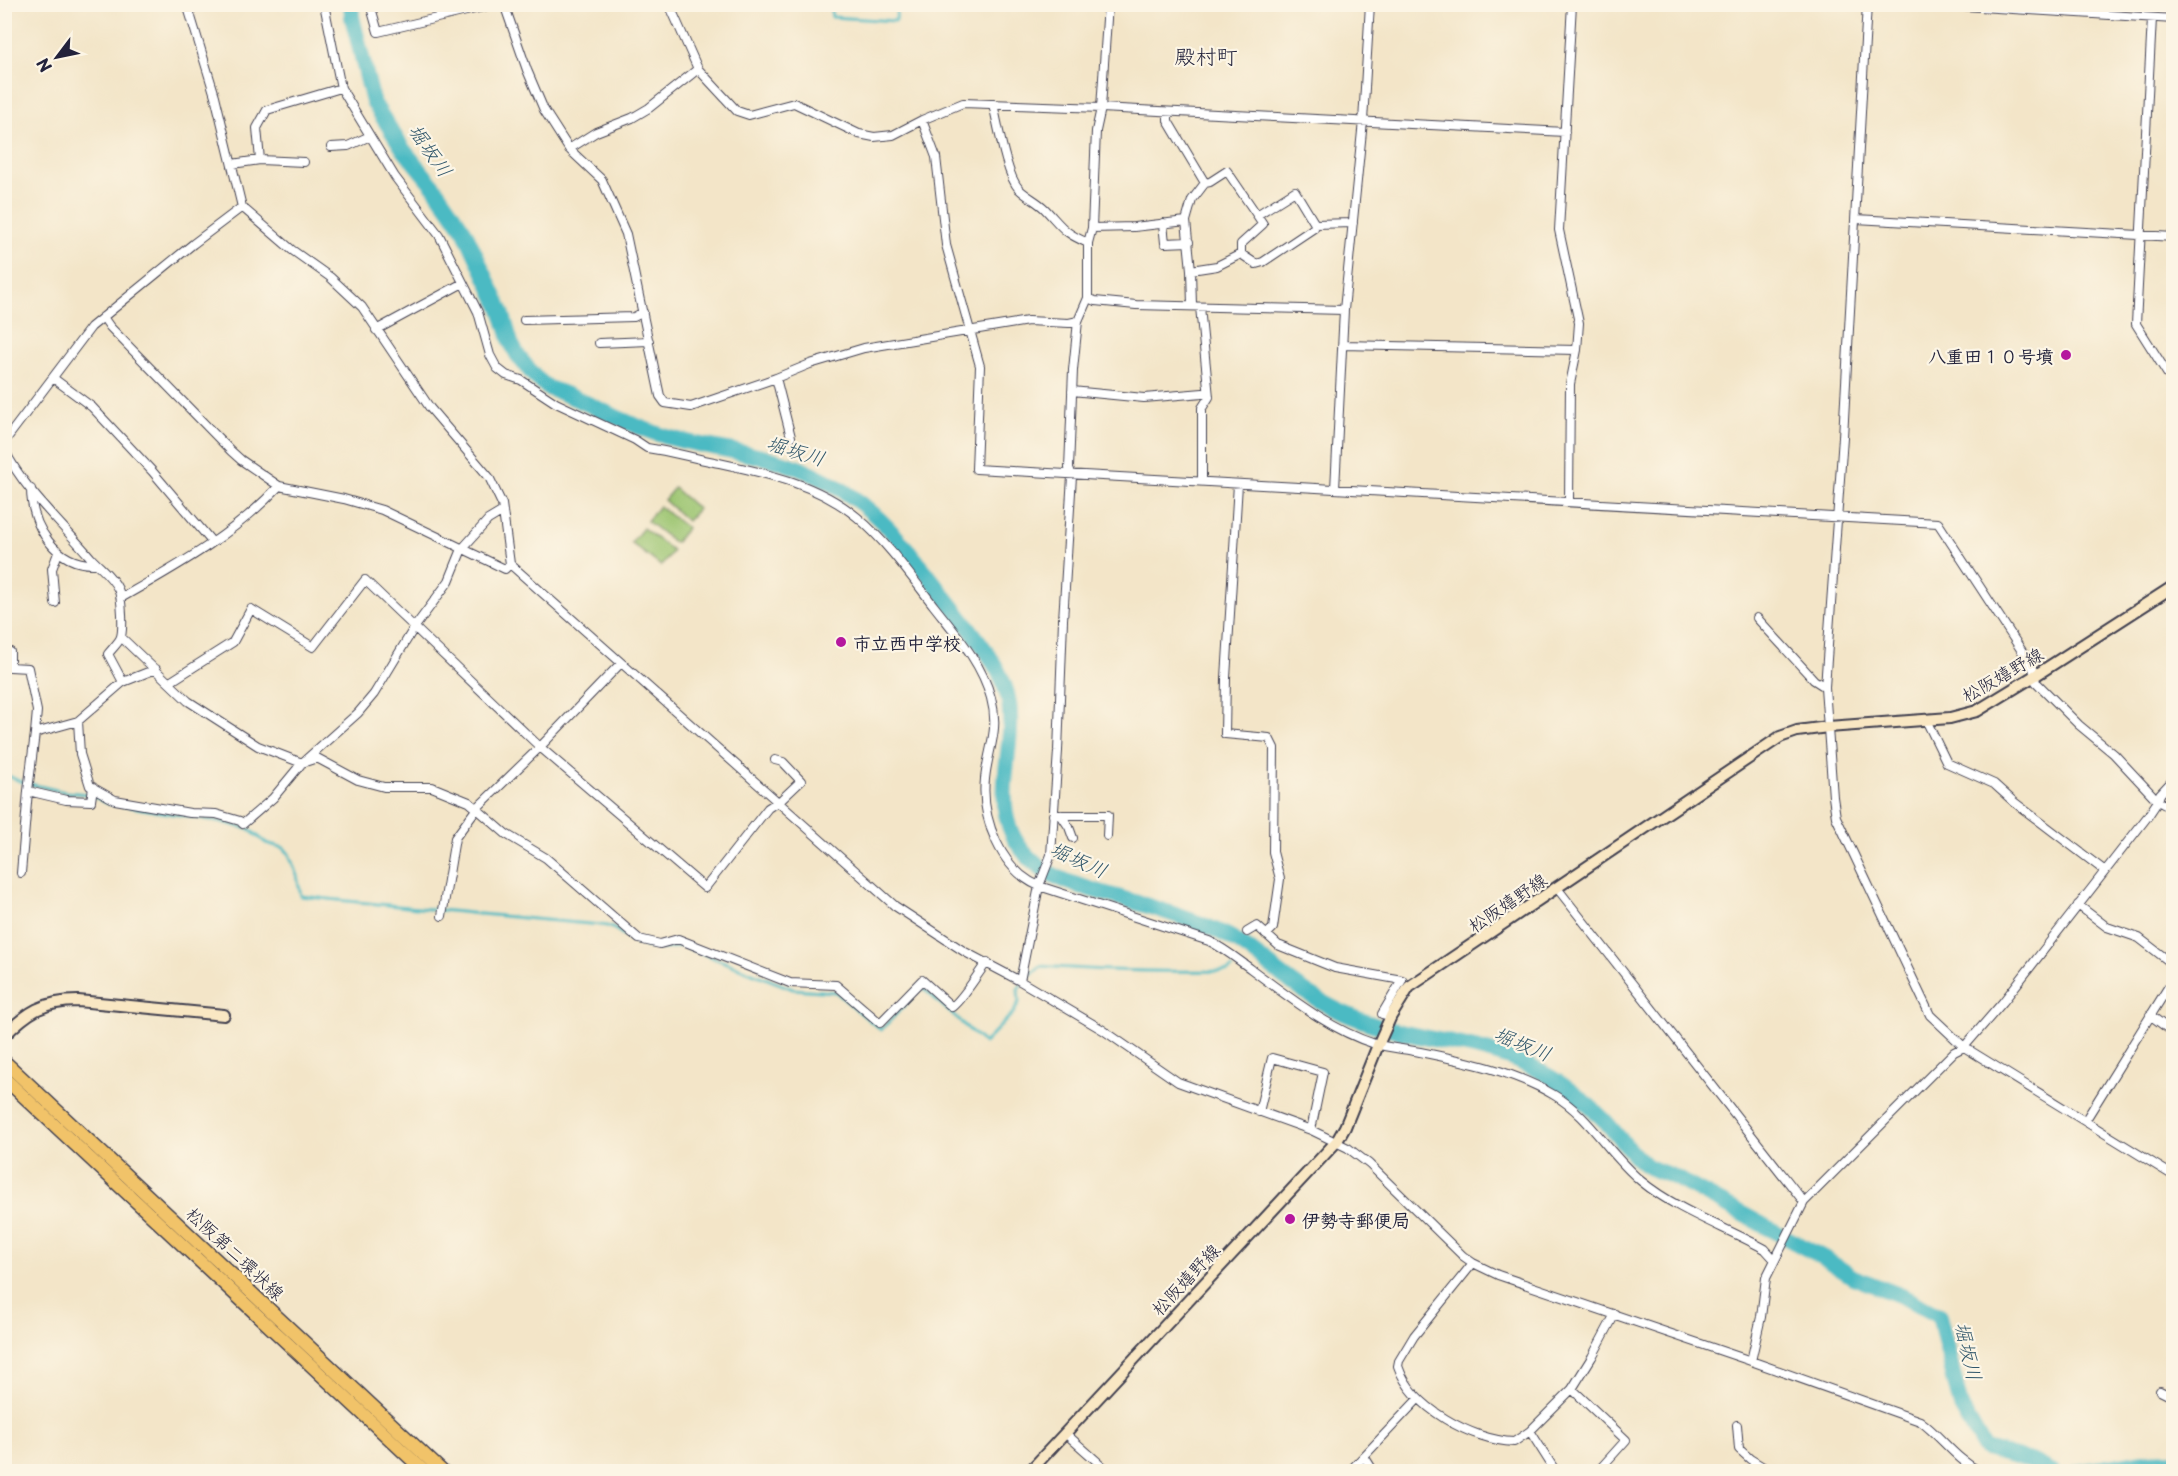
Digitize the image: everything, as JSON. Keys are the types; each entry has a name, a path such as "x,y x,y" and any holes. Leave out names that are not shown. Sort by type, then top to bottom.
{"main road":[{"name":"松阪嬉野線","path":"1029,1472 1337,1141 1391,1016 1409,987 1780,737 1797,731 1950,718 1977,711 2174,586"},
{"path":"4,1036 32,1011 56,1002 78,1001 224,1015"},
{"name":"松阪第二環状線","path":"4,1061 443,1472"},
{"name":"松阪第二環状線","path":"4,1078 411,1467 425,1472"}],"street":[{"path":"187,4 215,96 242,207 362,307 430,408 489,477 502,504 510,564 895,906 965,952 1020,981 1103,1030 1178,1082 1337,1141 1369,1164 1448,1243 1473,1263 1498,1275 1920,1421 1930,1428 1965,1468 1981,1472"},
{"path":"324,4 341,88 395,177 440,236 478,312 490,355 497,368 506,375 521,380 556,403 647,448 770,475 814,489 848,510 884,543 957,634 982,675 992,699 995,715 993,744 985,779 988,815 1008,862 1024,878 1209,941 1224,949 1299,1004 1348,1032 1378,1045 1456,1059 1538,1086 1579,1114 1620,1161 1651,1188 1777,1257"},
{"path":"370,4 378,32 422,24 496,4"},
{"path":"504,4 539,99 569,149 602,180 626,234 660,396 665,403 691,408 810,364 864,348 1028,321 1069,323 1078,321"},
{"path":"669,4 698,69 732,107 745,114 794,104 859,134 874,138 893,135 963,103 1565,132"},
{"path":"1020,981 1040,884 1047,860 1051,855 1057,815 1063,620 1072,476 1069,468 1072,391 1078,321 1088,298 1088,243 1092,228 1097,117 1101,108 1108,4"},
{"path":"1335,489 1344,310 1363,121 1370,4"},
{"path":"1569,502 1570,384 1577,350 1579,323 1559,230 1572,4"},
{"path":"1867,4 1843,437 1825,687 1836,816 1930,1015 1964,1047 2174,1176"},
{"path":"1931,4 2174,19"},
{"path":"2152,18 2136,324 2174,384"},
{"path":"569,149 596,132 632,118 649,108 698,69"},
{"path":"260,160 257,128 267,110 341,88"},
{"path":"993,104 1010,170 1016,184 1026,195 1040,203 1065,232 1088,243"},
{"path":"1168,112 1168,121 1205,183"},
{"path":"922,120 936,158 943,231 980,366 976,469 1938,523 2033,668 2036,682 2079,725 2114,754 2158,801 2174,810"},
{"path":"331,147 348,146 370,136"},
{"path":"232,164 260,160 304,162"},
{"path":"1202,481 1202,408 1209,397 1186,220 1192,200 1205,183 1227,171 1263,224 1241,244 1241,254"},
{"path":"1257,215 1295,191 1315,224"},
{"path":"4,442 92,327 192,244 242,207"},
{"path":"1856,219 2174,237"},
{"path":"1092,228 1134,227 1186,220"},
{"path":"1315,224 1353,223"},
{"path":"1163,224 1165,243 1189,242"},
{"path":"1241,254 1256,264 1263,262 1314,228 1315,224"},
{"path":"1191,270 1217,266 1241,254"},
{"path":"376,330 463,283"},
{"path":"1088,298 1095,301 1136,304 1344,310"},
{"path":"524,320 634,317 643,312"},
{"path":"103,317 110,327 231,451 279,486 344,499 382,510 505,569 510,564"},
{"path":"599,343 649,341"},
{"path":"1342,345 1577,350"},
{"path":"53,378 92,407 152,471 212,542"},
{"path":"776,378 790,437"},
{"path":"1072,391 1144,398 1203,393 1209,397"},
{"path":"4,449 31,489 96,564 112,578 121,598 121,637 108,654 123,682"},
{"path":"1238,484 1226,678 1225,734 1269,738 1274,748 1273,852 1280,879 1273,928 1266,935"},
{"path":"121,598 212,542 258,509 279,486"},
{"path":"31,489 31,499 42,533 58,553 85,564 96,564"},
{"path":"78,721 83,768 93,788 115,800 190,813 216,814 243,824 273,798 302,763 358,713 374,694 414,628 449,581 462,549 488,520 503,512"},
{"path":"55,603 52,569 58,553"},
{"path":"170,682 233,642 251,609 313,647 365,580 540,747 705,888 768,808 801,781 783,762 775,760"},
{"path":"1757,618 1814,681 1825,687"},
{"path":"121,637 188,701 258,746 302,763 317,758 358,780 384,787 432,787 469,802 506,834 546,858 639,939 660,944 678,939 790,983 836,986 880,1023 922,980 952,1007 987,963"},
{"path":"4,651 10,652 10,667 28,668 37,711 21,873"},
{"path":"442,916 455,838 477,808 621,663"},
{"path":"35,733 78,721 123,682 156,669"},
{"path":"1926,720 1947,763 1994,784 2014,802 2105,871"},
{"path":"1751,1361 1766,1278 1804,1202 1953,1052 1964,1047 2003,1002 2174,778"},
{"path":"28,790 66,800 91,800 93,788"},
{"path":"1057,815 1108,816 1107,836"},
{"path":"1057,815 1069,827 1073,838"},
{"path":"1557,888 1804,1202"},
{"path":"2078,905 2107,927 2139,938 2174,965"},
{"path":"1247,932 1257,926 1278,945 1335,968 1402,980 1382,1014 1391,1016"},
{"path":"2085,1121 2174,978"},
{"path":"2150,1015 2174,1033"},
{"path":"1259,1112 1272,1058 1323,1072 1311,1130"},
{"path":"1473,1263 1414,1336 1399,1361 1400,1370 1418,1399 1446,1419 1476,1433 1514,1442 1519,1441 1572,1389 1615,1314"},
{"path":"1572,1389 1626,1440 1599,1470 1600,1472"},
{"path":"2160,1391 2174,1398"},
{"path":"1349,1472 1418,1399"},
{"path":"1737,1425 1738,1446 1741,1452 1771,1472"},
{"path":"1530,1431 1556,1472"},
{"path":"1065,1433 1109,1472"},
{"path":"1364,1456 1374,1472"}],"green space":[{"path":"674,488 698,509 687,521 664,500"},
{"path":"659,506 687,528 675,543 647,521"},
{"path":"643,528 673,551 661,566 631,543"}],"waterway":[{"name":"堀坂川","path":"351,4 352,17 373,102 403,149 435,188 465,232 502,312 511,343 535,377 548,388 658,434 766,458 811,473 836,486 859,502 898,539 916,560 987,652 1001,676 1009,702 1010,723 1005,807 1009,827 1019,846 1035,863 1066,881 1173,914 1222,933 1246,947 1308,993 1343,1013 1397,1031 1487,1051 1531,1067 1550,1077 1595,1111 1637,1158 1649,1167 1670,1175 1824,1258 1853,1277 1902,1296 1939,1316 1961,1407 1985,1449 2031,1461 2053,1472"},
{"path":"830,4 832,17 896,21 897,4"},
{"path":"4,774 22,782 65,792 88,794 107,803 222,822 249,829 266,843 284,848 289,854 301,896 606,926 645,946 663,949 681,945 793,989 836,992 881,1030 922,987 984,1043 1014,1012 1019,1002 1018,989 1041,966 1158,971 1228,971 1232,968"},
{"name":"堀坂川","path":"2078,1472 2145,1461 2174,1460"}],"place":[{"name":"八重田１０号墳","path":"2066,355"},
{"name":"市立西中学校","path":"841,642"},
{"name":"伊勢寺郵便局","path":"1290,1219"}],"district":[{"name":"殿村町","path":"1206,55"}]}
